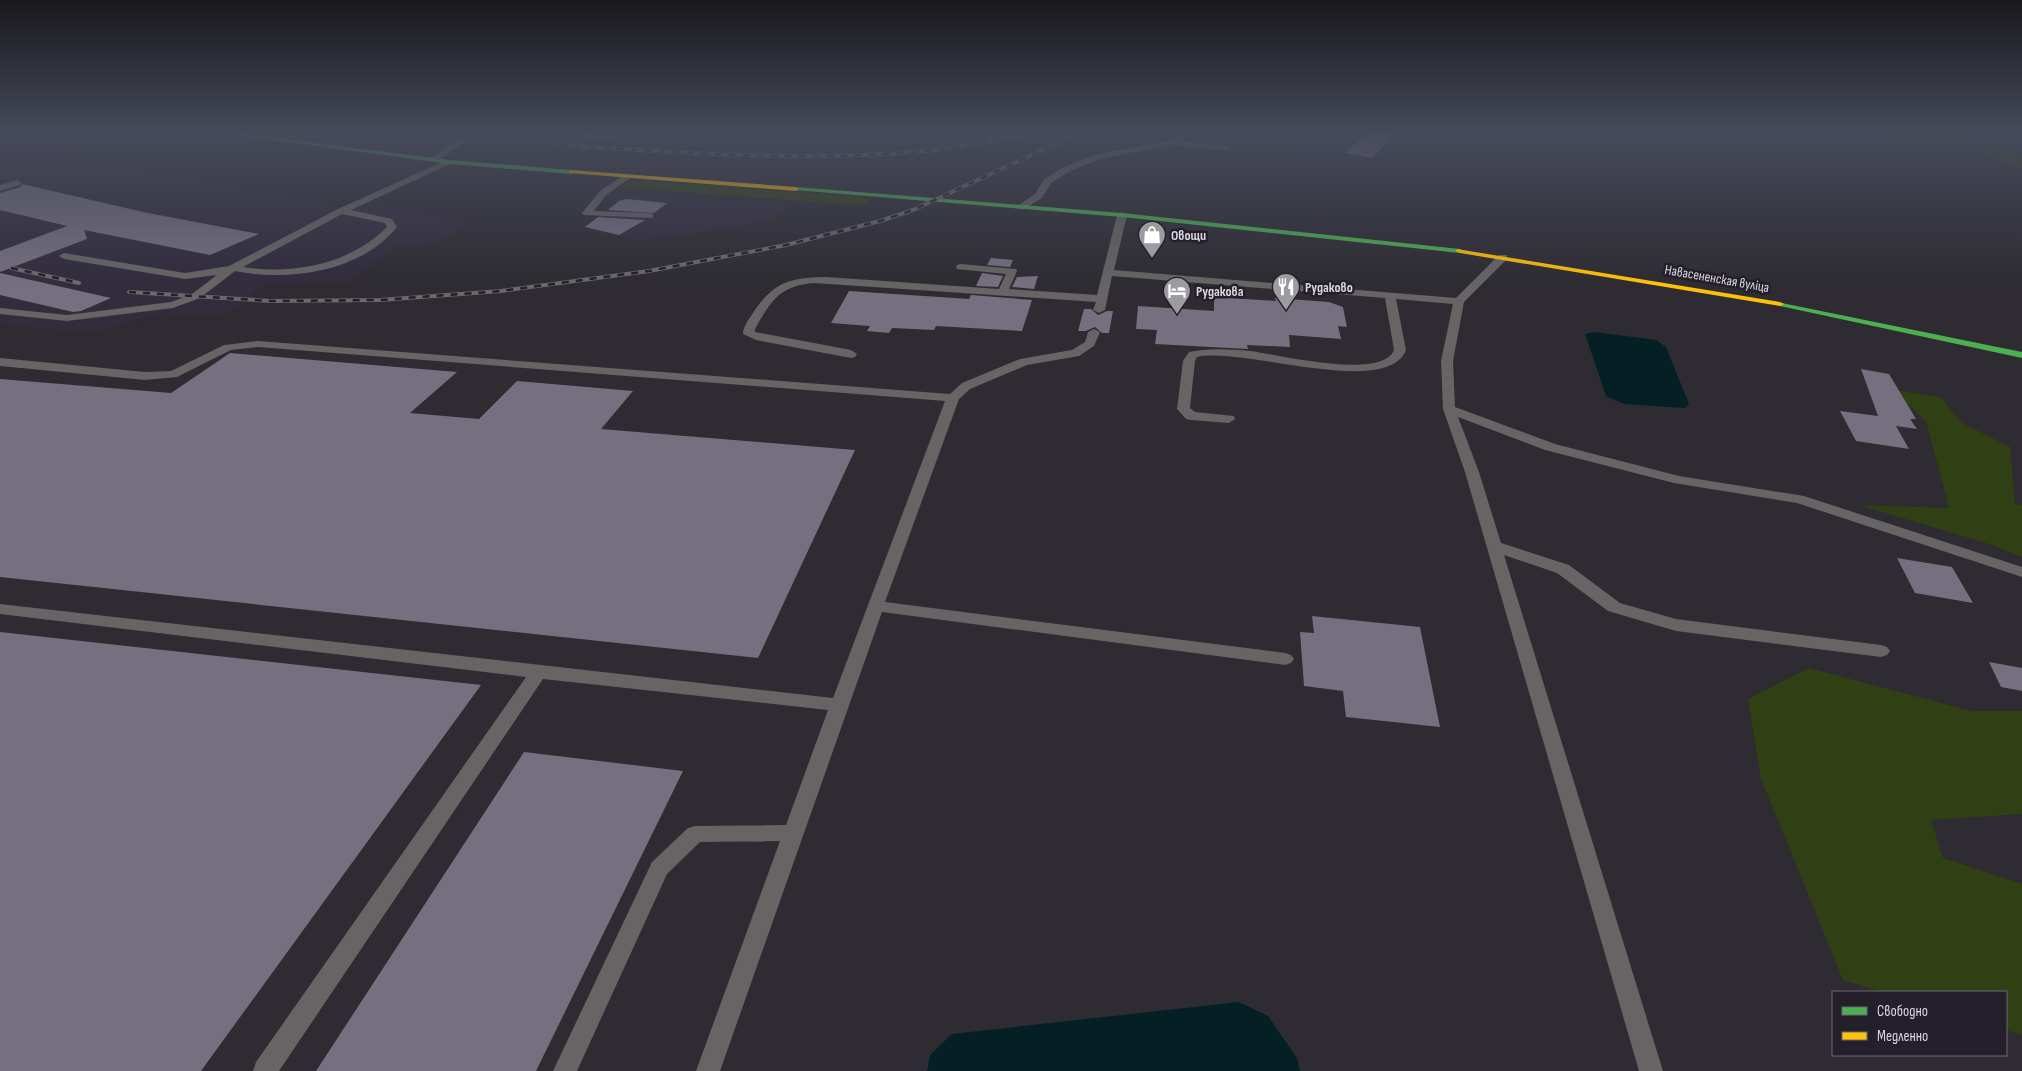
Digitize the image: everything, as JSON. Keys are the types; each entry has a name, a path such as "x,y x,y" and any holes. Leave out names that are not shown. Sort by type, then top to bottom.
{"main road":[{"name":"Навасененская вуліца","path":"716,183 1122,216 1404,244 1503,257 1754,298 2022,355"}],"lane":[{"path":"0,188 17,183"},
{"path":"0,311 67,318 173,305 196,296 233,268 340,210 402,183"},
{"path":"617,183 603,193 587,213 650,216"},
{"path":"1021,207 1039,196 1046,183"},
{"path":"64,256 185,276 213,273 233,268 247,272 287,271 324,267 345,260 383,236 392,227 390,221 340,210"},
{"path":"850,354 756,337 749,334 749,329 774,292 807,280 1003,292 1101,305 1122,216"},
{"path":"1503,257 1459,301 1447,361 1449,409 1472,472 1651,1071"},
{"path":"961,267 1012,271 1003,292"},
{"path":"1108,273 1459,301"},
{"path":"1229,419 1191,416 1183,409 1189,361 1193,355 1201,353 1265,357 1293,363 1343,368 1379,366 1394,360 1400,350 1390,294"},
{"path":"708,1071 875,606 953,398 966,386 1024,362 1075,353 1090,344 1094,332"},
{"path":"0,362 145,376 172,374 228,347 258,344 953,398"},
{"path":"1449,409 1550,447 1587,457 1679,480 1798,499 2022,572"},
{"path":"1494,546 1563,569 1614,607 1676,625 1881,651"},
{"path":"875,606 1285,659"},
{"path":"0,609 839,705"},
{"path":"265,1071 538,672"},
{"path":"565,1071 659,868 695,834 793,833"}],"shaded area":[{"path":"0,183 218,183 337,208 354,201 468,222 436,244 396,247 347,283 265,284 222,317 161,313 92,333 0,324"},
{"path":"620,194 788,205 765,222 639,241 586,228 600,221 596,219 606,212"}],"green space":[{"path":"622,183 675,183 864,197 869,201 866,204 851,205 620,187"},
{"path":"1869,386 1940,397 1962,423 2010,447 2015,504 2022,505 2022,557 1989,544 1859,505 1949,508 1926,421 1910,406 1874,399"},
{"path":"1809,668 1972,711 2022,711 2022,814 1931,820 1943,858 2022,884 2022,1035 2007,1030 2007,991 1879,991 1843,980 1761,779 1748,699"}],"water":[{"path":"1594,332 1656,340 1666,347 1689,404 1685,408 1624,404 1606,396 1585,334"},
{"path":"1239,1002 1268,1016 1297,1058 1300,1071 927,1071 930,1055 952,1034"}],"building":[{"path":"22,184 148,213 259,234 210,255 84,230 87,239 0,272 0,251 67,226 0,210 0,193 21,187"},
{"path":"626,199 667,203 654,213 608,210 619,201"},
{"path":"598,217 645,220 619,235 585,227"},
{"path":"991,258 1013,260 1010,267 987,265"},
{"path":"0,273 111,298 81,311 73,312 0,295"},
{"path":"982,273 1003,276 998,287 976,286"},
{"path":"1038,276 1034,289 1012,287 1017,277"},
{"path":"849,291 969,299 971,295 1032,300 1022,331 936,326 934,330 892,328 889,333 867,331 870,326 831,323"},
{"path":"1214,297 1276,301 1275,298 1329,302 1343,307 1347,327 1338,326 1341,339 1289,335 1290,347 1247,345 1248,349 1155,344 1157,330 1136,329 1138,306 1214,311"},
{"path":"1084,309 1091,309 1098,315 1107,311 1113,311 1109,333 1102,333 1095,327 1086,331 1078,331"},
{"path":"230,353 457,372 410,413 479,419 517,381 633,391 601,429 855,450 758,658 0,577 0,379 171,393"},
{"path":"1861,369 1889,374 1916,419 1910,419 1917,429 1896,426 1909,449 1856,441 1840,411 1878,416"},
{"path":"1897,558 1952,567 1973,603 1915,593"},
{"path":"1312,616 1420,627 1440,727 1346,717 1343,691 1304,686 1300,632 1314,633"},
{"path":"0,632 481,685 201,1071 0,1071"},
{"path":"1989,662 2022,668 2022,691 2001,687"},
{"path":"524,752 683,771 536,1071 316,1071"}],"railway":[{"path":"129,292 271,301 380,300 501,291 649,271 786,245 880,221 913,210 971,183"},
{"path":"11,268 79,283"}],"traffic: fast":[{"path":"796,189 1122,215 1460,251"},
{"path":"1780,304 2022,355"}],"traffic: slow":[{"path":"716,183 796,189"},
{"path":"1460,251 1780,304"}],"place":[{"name":"Овощи","path":"1152,259"},
{"name":"Рудаково","path":"1286,311"},
{"name":"Рудакова","path":"1177,315"}]}
